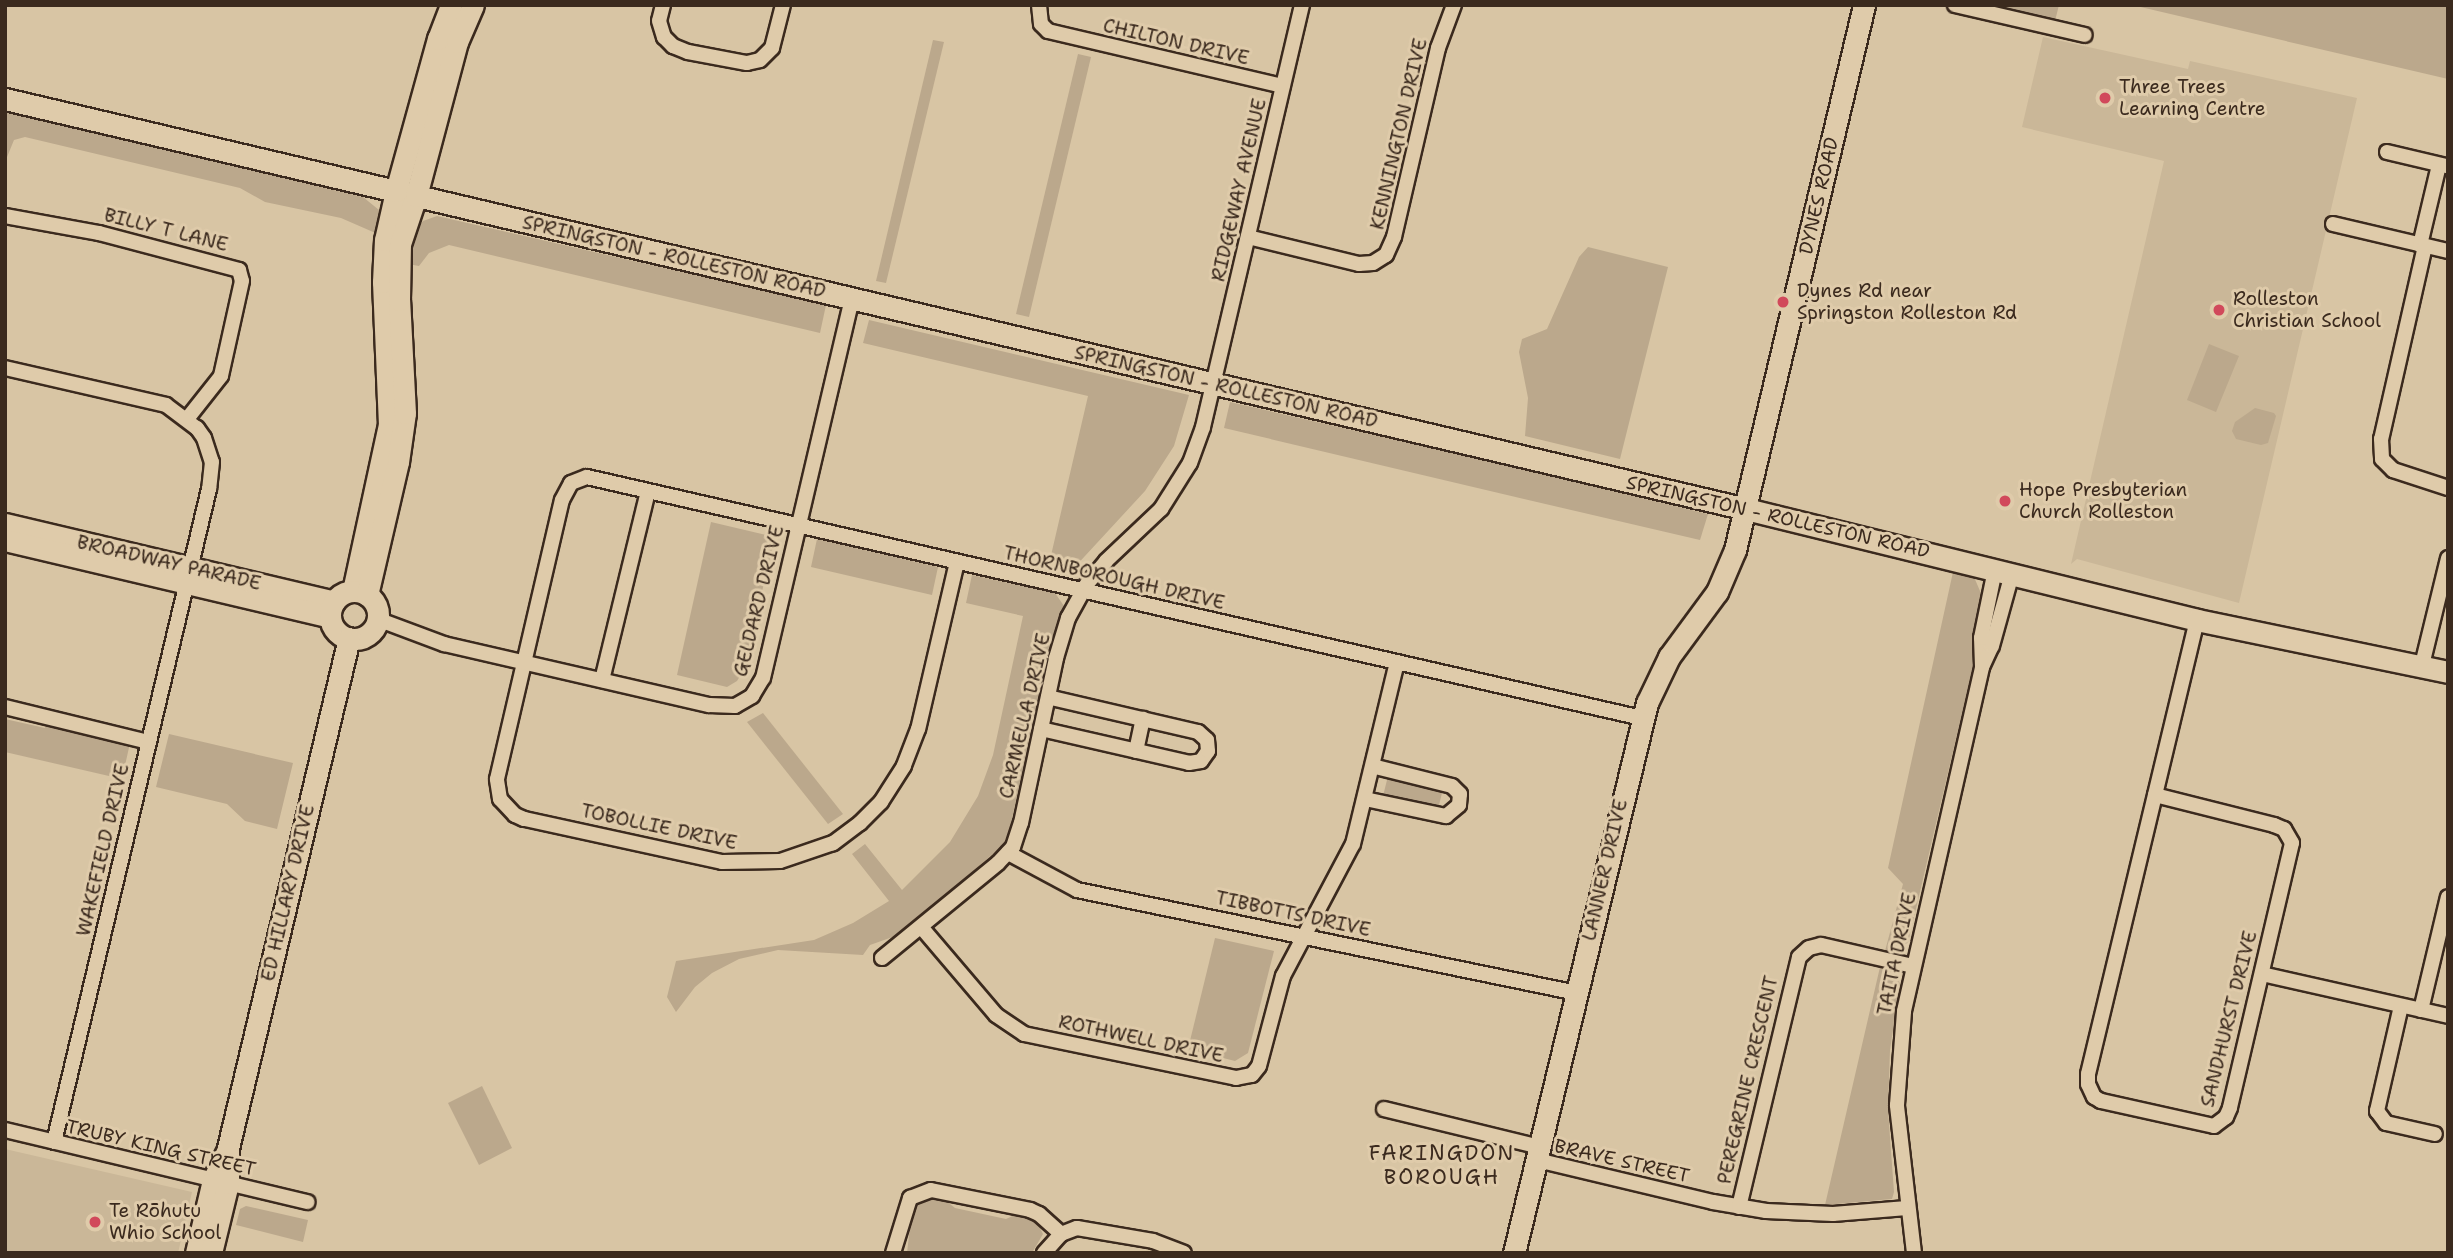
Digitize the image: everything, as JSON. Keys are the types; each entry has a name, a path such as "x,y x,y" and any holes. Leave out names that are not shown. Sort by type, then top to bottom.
{"street":[{"path":"406,193 438,39 452,5"},
{"path":"360,593 389,425 383,282 386,240 406,193 457,42 473,5"},
{"path":"663,5 659,21 664,37 673,46 688,52 747,63 760,60 772,48 783,5"},
{"name":"CHILTON DRIVE","path":"1040,5 1041,24 1058,34 1283,86"},
{"name":"RIDGEWAY AVENUE","path":"1213,384 1302,5"},
{"name":"KENNINGTON DRIVE","path":"1248,237 1359,264 1373,263 1386,255 1394,237 1438,48 1454,5"},
{"name":"DYNES ROAD","path":"1746,509 1864,5"},
{"path":"1955,5 2085,35"},
{"name":"SPRINGSTON - ROLLESTON ROAD","path":"5,99 1746,509 2197,620 2448,672"},
{"path":"2387,152 2444,166 2423,246 2381,439 2382,459 2393,470 2448,488"},
{"name":"BILLY T LANE","path":"5,216 99,233 239,270 243,281 221,376 187,419"},
{"path":"2333,224 2448,251"},
{"name":"GELDARD DRIVE","path":"377,619 437,642 718,707 735,706 752,696 763,678 852,299"},
{"path":"5,368 166,405 187,419"},
{"name":"CARMELLA DRIVE","path":"882,958 922,928 1008,853 1021,822 1061,639 1082,591 1106,561 1149,522 1172,494 1196,447 1213,384"},
{"name":"WAKEFIELD DRIVE","path":"54,1142 209,489 212,462 204,438 187,419"},
{"name":"THORNBOROUGH DRIVE","path":"577,478 587,477 1642,718"},
{"name":"TOBOLLIE DRIVE","path":"577,478 566,488 562,500 497,779 500,799 515,815 704,860 760,864 797,857 833,843 860,823 881,802 904,766 918,729 957,562"},
{"path":"602,680 648,492"},
{"name":"LANNER DRIVE","path":"1514,1253 1642,718 1661,671 1724,578 1746,509"},
{"name":"BROADWAY PARADE","path":"5,524 188,575 332,609"},
{"name":"BROADWAY PARADE","path":"5,540 188,575"},
{"path":"2422,665 2448,558"},
{"name":"TAITA DRIVE","path":"1914,1253 1899,1135 1897,1077 1903,1010 1982,667 1993,646 2004,572"},
{"path":"360,593 376,606 377,619 364,636 349,638 336,631 332,609 360,593"},
{"name":"SANDHURST DRIVE","path":"2155,795 2274,825 2289,835 2291,852 2230,1108 2221,1122 2206,1126 2111,1104 2094,1097 2088,1074 2197,620"},
{"name":"ED HILLARY DRIVE","path":"196,1253 220,1181 349,638"},
{"name":"ROTHWELL DRIVE","path":"922,928 996,1015 1015,1030 1045,1039 1241,1079 1252,1075 1259,1066 1278,991 1304,936 1348,858 1365,799 1397,662"},
{"path":"1041,729 1189,764 1201,761 1208,751 1207,740 1198,732 1048,697"},
{"path":"5,707 149,742"},
{"path":"1136,751 1143,719"},
{"path":"1365,799 1446,816 1459,805 1460,794 1452,786 1372,766"},
{"name":"TIBBOTTS DRIVE","path":"1008,853 1077,890 1577,993"},
{"path":"2421,1010 2448,897"},
{"name":"PEREGRINE CRESCENT","path":"1739,1207 1799,957 1810,948 1821,945 1913,966"},
{"path":"2262,974 2448,1016"},
{"path":"2401,1006 2377,1111 2386,1123 2435,1133"},
{"name":"BRAVE STREET","path":"1384,1109 1538,1154 1739,1207 1792,1214 1833,1214 1907,1208"},
{"name":"TRUBY KING STREET","path":"5,1130 308,1202"},
{"name":"ED HILLARY DRIVE","path":"211,1253 220,1181"},
{"path":"894,1253 904,1207 915,1194 930,1190 1039,1213 1061,1234"},
{"path":"1044,1253 1061,1234 1077,1228 1153,1241 1184,1253"}],"shaded area":[{"path":"1988,5 2059,5 2055,21"},
{"path":"2132,5 2448,5 2448,79 2311,47"},
{"name":"Rolleston Christian School","path":"2043,37 2188,69 2190,61 2357,98 2239,603 2077,559 2071,564 2164,161 2022,127"},
{"path":"933,40 944,42 886,283 876,281"},
{"path":"1078,54 1091,57 1029,317 1016,314"},
{"path":"5,112 363,197 379,210 382,221 380,235 341,218 265,202 240,188 25,137 14,140 5,162"},
{"path":"437,216 826,305 820,333 449,245 429,253 419,266 408,264 412,234 423,221"},
{"path":"1588,247 1668,267 1620,459 1525,436 1528,398 1519,352 1522,339 1547,329 1579,257"},
{"path":"869,320 1189,395 1174,446 1145,491 1073,569 1049,564 1088,396 863,343"},
{"path":"2209,344 2239,356 2216,412 2187,400"},
{"path":"1230,402 1708,514 1700,540 1524,499 1224,428"},
{"path":"2255,408 2276,416 2268,443 2261,445 2236,439 2232,431 2235,422"},
{"path":"711,522 775,537 743,671 737,681 727,687 677,675"},
{"path":"817,539 938,567 932,595 811,567"},
{"path":"1953,572 1974,577 1983,598 1973,644 1973,666 1908,943 1900,951 1885,951 1903,884 1888,868"},
{"path":"972,575 1055,593 1064,606 1051,642 1009,832 1003,845 901,934 870,945 863,955 778,950 739,959 712,973 695,987 676,1012 667,997 676,961 814,940 853,923 889,901 852,854 865,844 902,890 950,842 978,796 993,755 1023,616 966,603"},
{"path":"763,713 843,814 828,824 747,722"},
{"path":"5,719 45,728 46,725 73,728 130,743 122,779 5,752"},
{"path":"169,734 293,763 277,829 245,821 227,804 156,787"},
{"path":"1388,776 1443,789 1438,809 1383,796"},
{"path":"1215,938 1274,951 1248,1053 1235,1061 1188,1049"},
{"path":"1880,967 1889,968 1896,974 1900,984 1890,1050 1888,1110 1894,1192 1892,1199 1825,1205"},
{"path":"482,1086 512,1148 479,1165 448,1103"},
{"name":"Te Rōhutu Whio School","path":"5,1149 192,1192 178,1253 5,1253"},
{"path":"927,1197 945,1200 955,1208 1006,1219 1017,1214 1035,1218 1043,1234 1032,1253 907,1253 912,1209 917,1202"},
{"path":"246,1206 308,1220 303,1242 236,1225 240,1209"}],"place":[{"name":"Three Trees Learning Centre","path":"2105,98"},
{"name":"Dynes Rd near Springston Rolleston Rd","path":"1783,302"},
{"name":"Rolleston Christian School","path":"2219,310"},
{"name":"Hope Presbyterian Church Rolleston","path":"2005,501"},
{"name":"Te Rōhutu Whio School","path":"95,1222"}],"district":[{"name":"FARINGDON BOROUGH","path":"1442,1165"}]}
